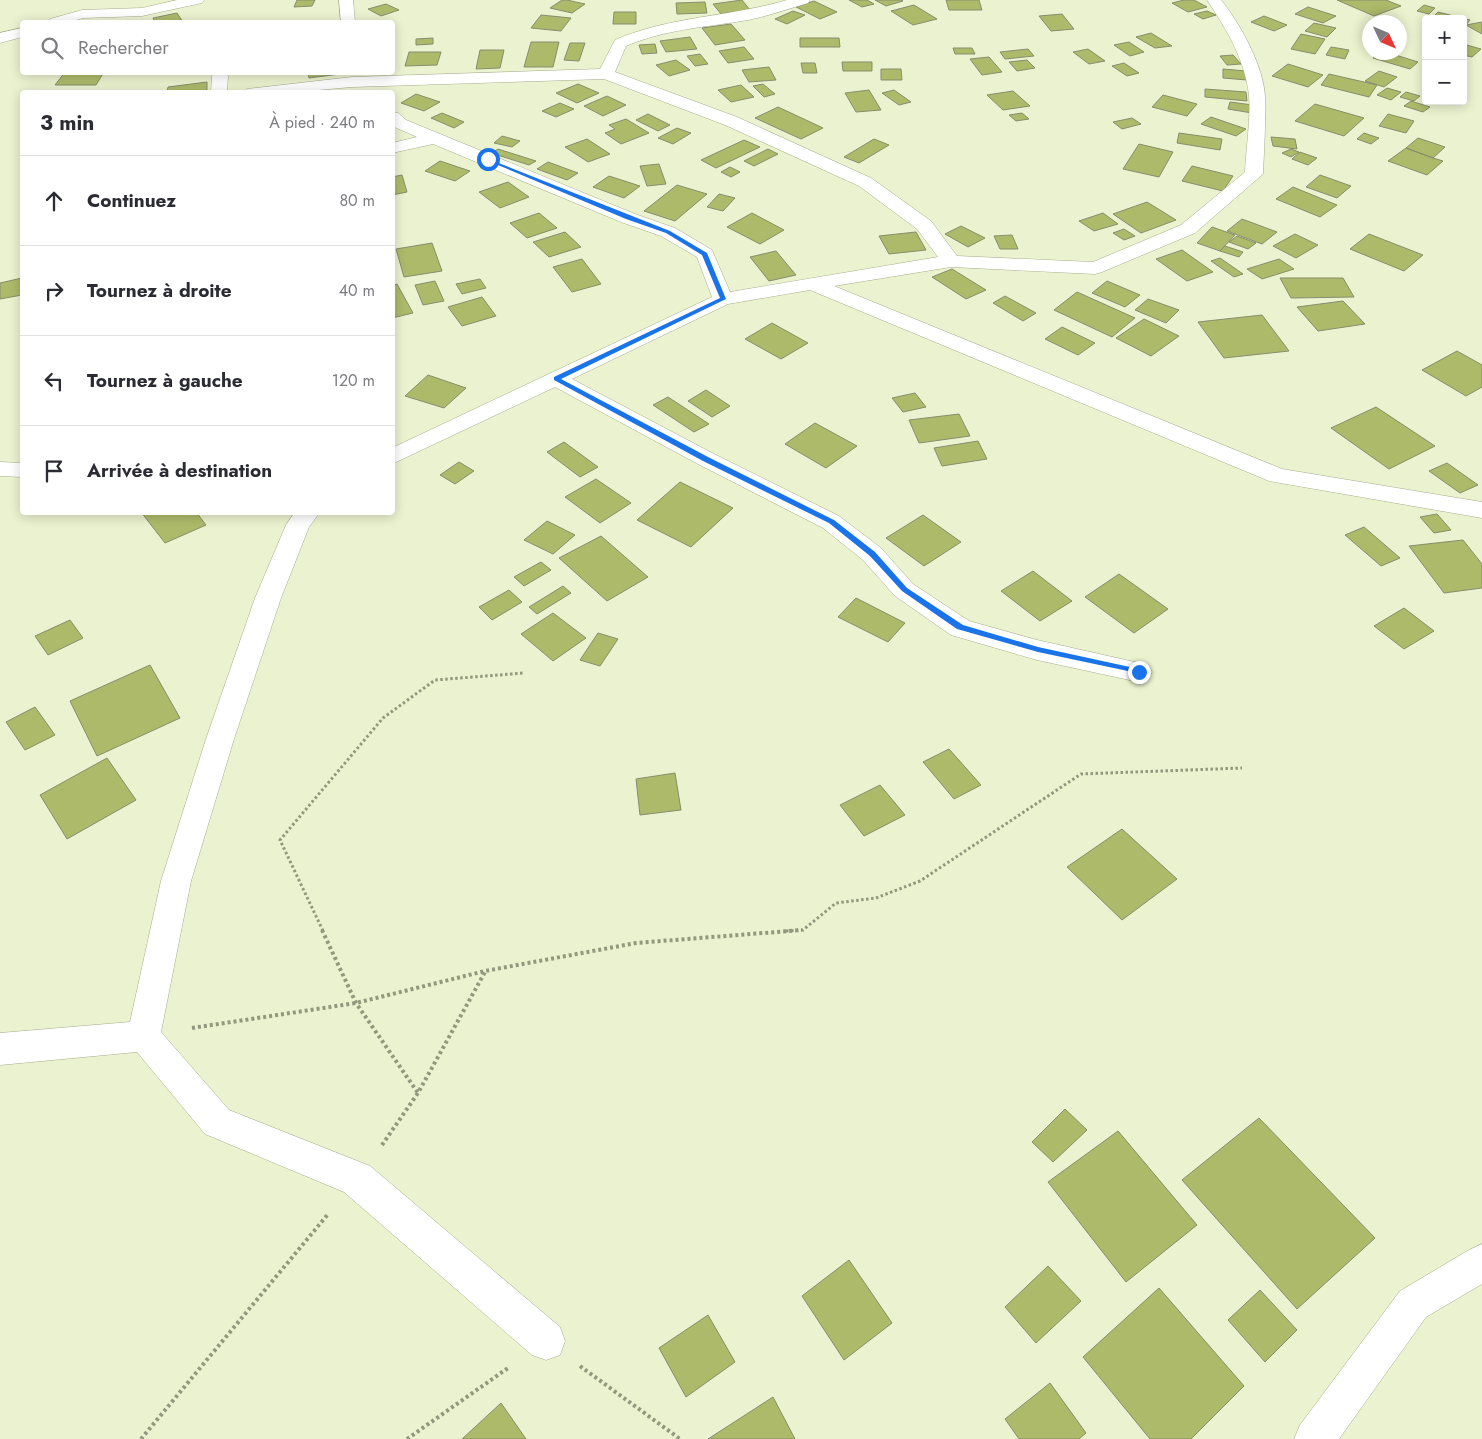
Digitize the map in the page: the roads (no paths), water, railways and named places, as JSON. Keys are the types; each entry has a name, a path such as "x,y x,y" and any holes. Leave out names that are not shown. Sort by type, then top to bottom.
{"street":[{"path":"62,20 82,14 142,12 197,0"},
{"path":"346,0 348,20"},
{"path":"606,74 620,43 634,36 683,25 746,16 803,0"},
{"path":"395,455 723,299 951,261 1095,268 1188,229 1254,174 1257,95 1246,54 1224,13 1214,0"},
{"path":"0,38 20,33"},
{"path":"274,90 356,82 606,74 731,121 865,182 924,225 951,261"},
{"path":"219,90 220,76"},
{"path":"395,120 400,124 628,218 668,232 705,254 723,299"},
{"path":"395,147 435,138"},
{"path":"811,284 1277,476 1482,510"},
{"path":"556,379 706,459 831,522 872,554 904,590 960,628 1038,650 1139,672"},
{"path":"0,469 20,470"},
{"path":"144,1036 176,881 217,748 268,598 298,525 306,515"},
{"path":"0,1049 144,1036"},
{"path":"144,1036 217,1122 357,1179 546,1341"},
{"path":"1314,1439 1413,1304 1482,1262"}]}
